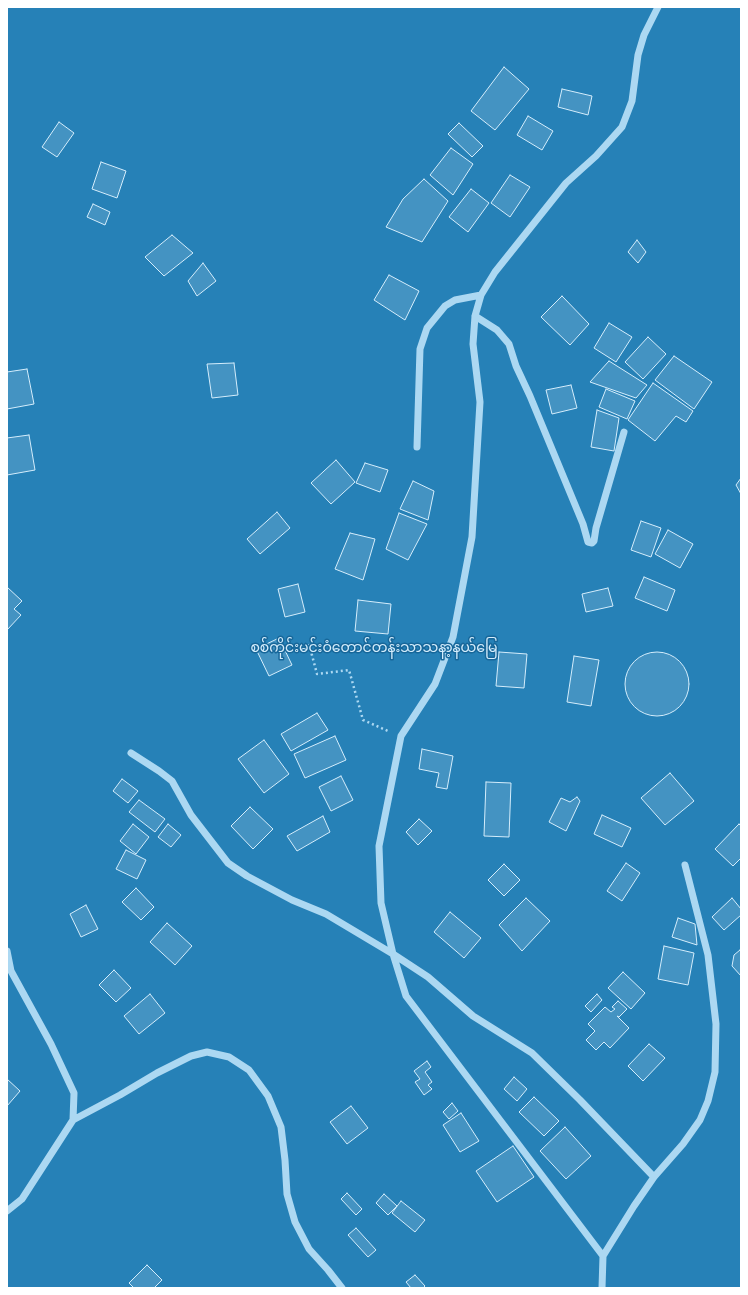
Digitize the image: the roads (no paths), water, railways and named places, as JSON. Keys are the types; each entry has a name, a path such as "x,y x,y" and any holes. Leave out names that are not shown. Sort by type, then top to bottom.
{"street":[{"path":"603,1256 406,996 393,954 381,902 379,846 401,736 435,684 453,638 472,537 480,402 473,344 475,316 481,295 495,272 566,183 596,156 622,127 632,101 638,55 644,35 658,7"},
{"path":"417,447 420,348 427,328 445,306 455,300 481,295"},
{"path":"475,316 497,330 509,344 516,366 583,524 588,542 592,543 594,541 596,528 624,432"},
{"path":"131,753 172,781 191,816 228,863 292,900 326,914 393,954 428,977 474,1016 532,1053 580,1100 654,1177"},
{"path":"602,1288 603,1256 654,1177 683,1144 700,1120 708,1101 715,1072 716,1024 708,955 685,865"},
{"path":"7,951 10,971 52,1044 74,1093 73,1120"},
{"path":"7,1211 22,1199 73,1120 157,1073 191,1056 207,1052 229,1057 249,1070 268,1096 281,1127 287,1194 295,1222 309,1249 342,1288"}],"park label":[{"name":"စစ်ကိုင်းမင်းဝံတောင်တန်းသာသနာ့နယ်မြေ","path":"374,648"}]}
